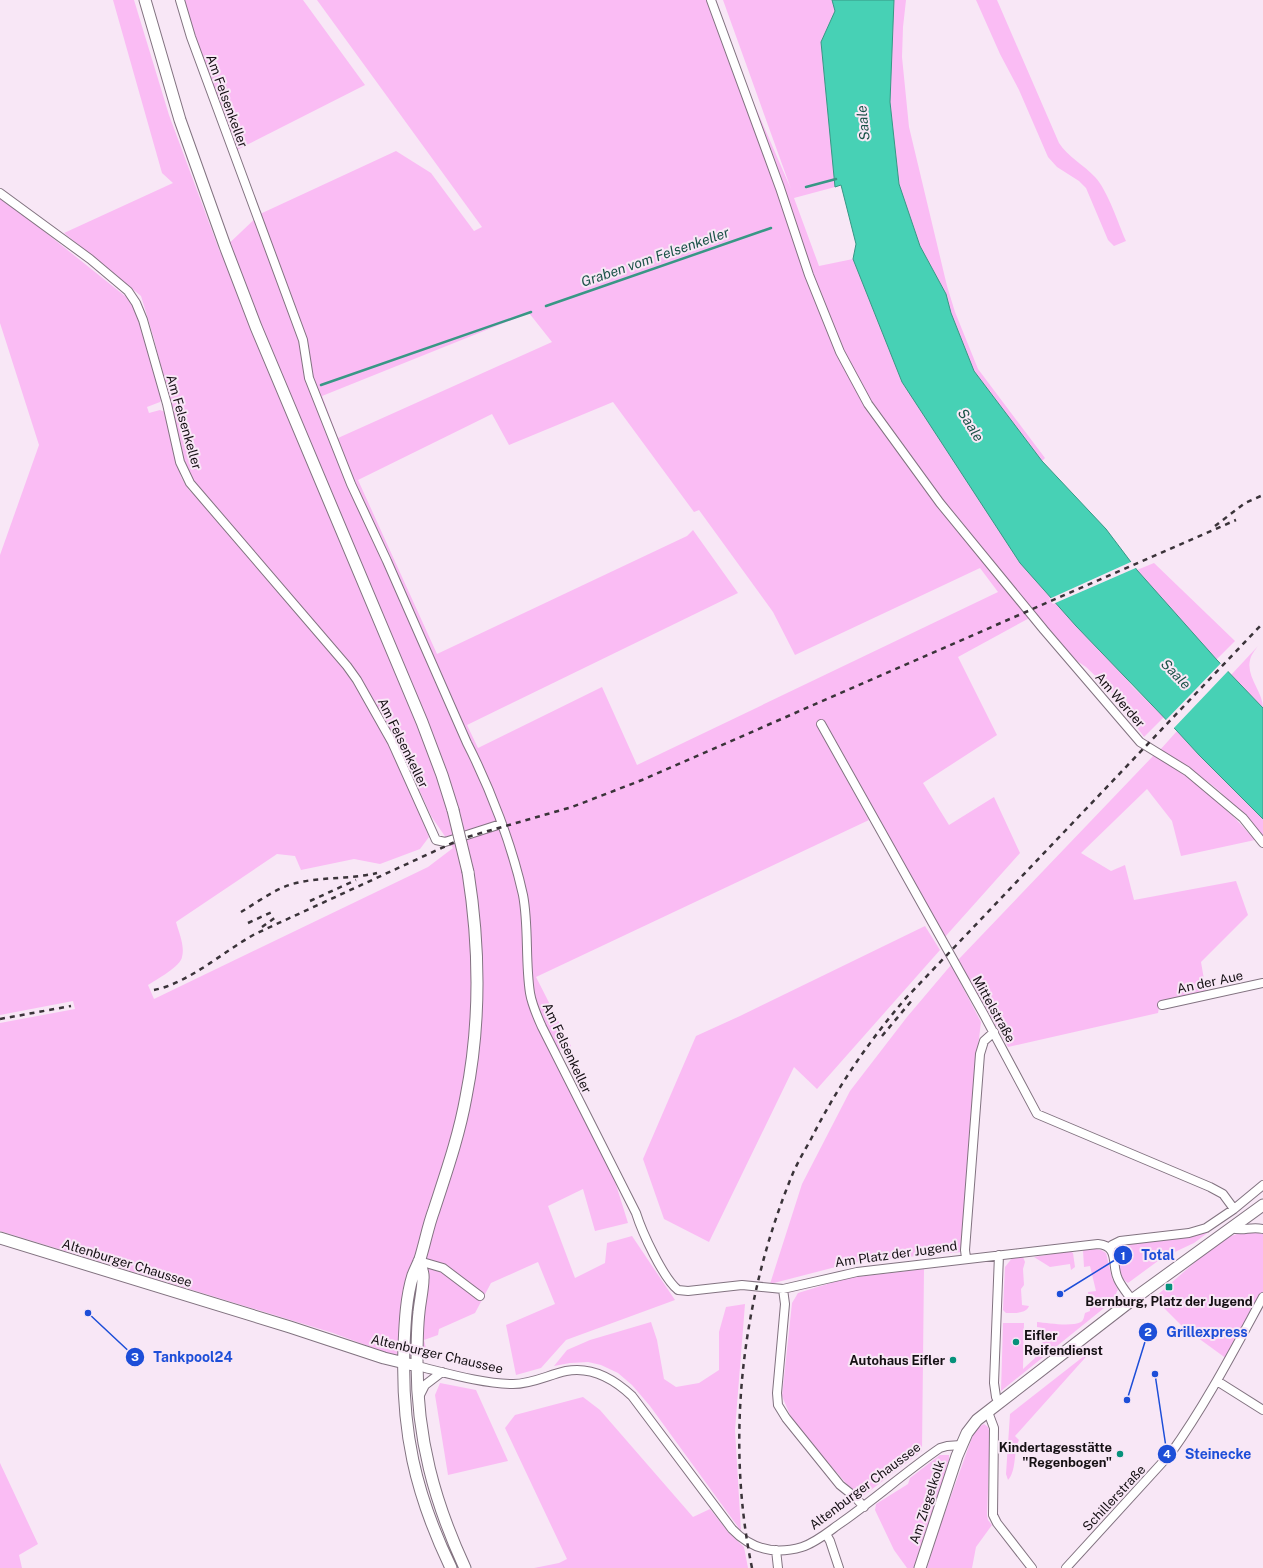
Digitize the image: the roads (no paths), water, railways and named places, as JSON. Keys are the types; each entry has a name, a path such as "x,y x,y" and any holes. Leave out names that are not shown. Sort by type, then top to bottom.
{"main road":[{"path":"145,0 180,120 225,246 256,327 422,722 442,775 453,810 468,872 475,919 478,966 478,999 473,1058 458,1135 419,1261 413,1275 407,1308 404,1363 405,1410 415,1471 426,1509 451,1568"},
{"path":"961,1445 971,1426 999,1403 1132,1300 1263,1206"},
{"name":"Altenburger Chaussee","path":"0,1238 290,1327 377,1356 417,1366"},
{"path":"419,1261 424,1278 418,1323 418,1401 425,1449 434,1489 444,1520 465,1568"},
{"name":"Am Ziegelkolk","path":"920,1568 961,1445"}],"street":[{"name":"Am Felsenkeller","path":"180,0 191,37 302,340 309,378 352,484 478,766 501,824 523,896 530,988 536,1014 636,1213 640,1226 667,1279 678,1290"},
{"name":"Am Werder","path":"711,0 780,188 809,275 840,352 868,404 940,503 1044,630 1140,742 1187,771 1243,818 1263,843"},
{"name":"Am Felsenkeller","path":"0,193 90,259 128,291 136,302 143,320 167,404 180,462 190,483 347,666 357,680 392,742 436,840 445,842 501,824"},
{"name":"Mittelstraße","path":"821,724 994,1032 1037,1114 1210,1187 1223,1194 1234,1209"},
{"name":"An der Aue","path":"1162,1005 1263,983"},
{"path":"966,1258 965,1250 980,1054 984,1041 994,1032"},
{"path":"1132,1300 1117,1276 1113,1252 1109,1248 1112,1245 1120,1241 1189,1233 1206,1228 1234,1209 1263,1185"},
{"path":"1232,1228 1239,1230 1256,1227 1263,1229"},
{"name":"Am Platz der Jugend","path":"678,1290 688,1291 742,1286 783,1289 853,1272 1098,1244 1109,1248"},
{"path":"999,1255 994,1383 996,1396 999,1403"},
{"path":"419,1261 443,1268 480,1296"},
{"path":"783,1289 784,1304 777,1394 778,1405 786,1418 840,1485 855,1497 864,1507"},
{"name":"Schillerstraße","path":"1066,1568 1171,1453 1217,1381 1263,1297"},
{"name":"Altenburger Chaussee","path":"417,1366 488,1381 512,1384 532,1382 566,1371 585,1371 602,1375 613,1381 632,1396 732,1529 749,1543 765,1549 776,1550 802,1547 813,1543 864,1507 940,1448 961,1445"},
{"path":"418,1401 425,1385 442,1372"},
{"path":"1217,1381 1263,1410"},
{"path":"988,1412 994,1428 993,1514 997,1523 1032,1568"},
{"path":"826,1534 830,1541 839,1568"},
{"path":"776,1550 778,1568"}],"water":[{"name":"Saale","path":"832,0 894,0 890,102 899,184 920,246 946,294 951,313 974,371 1042,461 1106,529 1137,570 1217,660 1263,708 1263,819 1199,755 1076,626 1020,563 902,382 853,259 856,244 841,185 835,187 821,42 835,11"}],"waterway":[{"name":"Graben vom Felsenkeller","path":"806,187 836,179"},
{"name":"Graben vom Felsenkeller","path":"546,306 771,228"},
{"name":"Graben vom Felsenkeller","path":"321,385 531,312"}],"railway":[{"path":"1215,526 1245,503 1263,495"},
{"path":"154,990 180,981 193,974 255,934 461,839 572,807 642,780 1236,520"},
{"path":"752,1568 744,1518 740,1468 740,1418 743,1368 750,1317 761,1268 775,1220 793,1173 801,1157 831,1103 854,1066 906,998 1263,623"},
{"path":"241,912 270,894 289,885 310,880 355,877 377,873"},
{"path":"310,901 356,880"},
{"path":"248,923 274,911"},
{"path":"262,927 276,917"},
{"path":"882,1036 913,999"},
{"path":"0,1019 71,1006"}],"place":[{"name":"Bernburg, Platz der Jugend","path":"1169,1287"},
{"name":"Total","path":"1060,1294"},
{"name":"Tankpool24","path":"88,1313"},
{"name":"Eifler Reifendienst","path":"1016,1342"},
{"name":"Autohaus Eifler","path":"953,1360"},
{"name":"Steinecke","path":"1155,1374"},
{"name":"Grillexpress","path":"1127,1400"},
{"name":"Kindertagesstätte \"Regenbogen\"","path":"1120,1454"}]}
